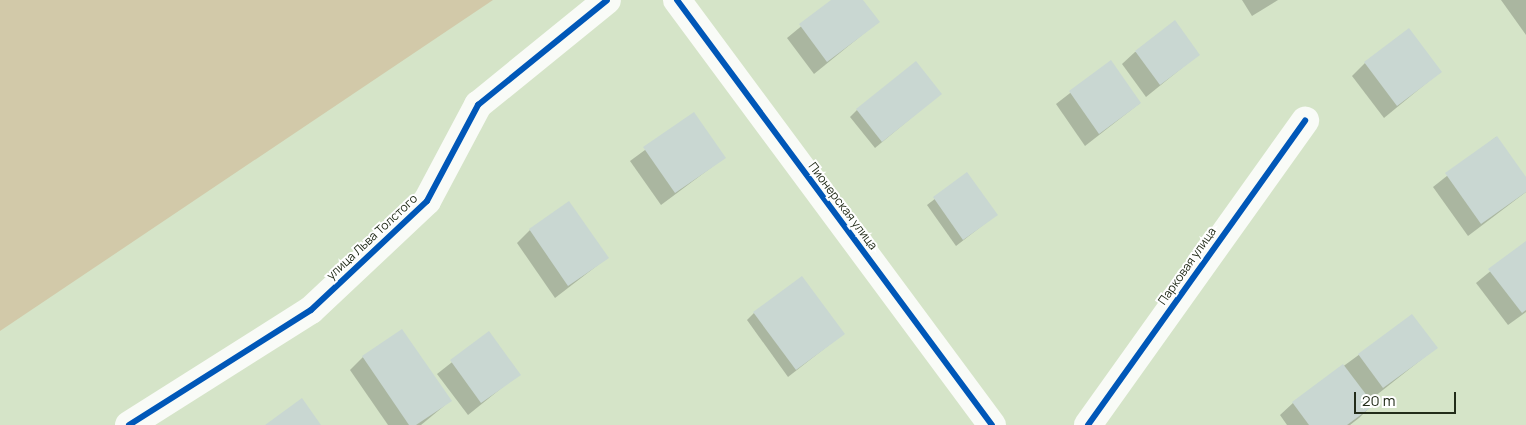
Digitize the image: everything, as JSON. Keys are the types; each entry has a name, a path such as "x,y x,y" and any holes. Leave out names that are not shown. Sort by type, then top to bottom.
{"street":[{"name":"улица Льва Толстого","path":"129,425 311,310 427,201 478,105 607,0"},
{"name":"Пионерская улица","path":"677,0 992,425"},
{"name":"Парковая улица","path":"1088,425 1305,121"}],"shaded area":[{"path":"0,0 493,0 0,331"}],"building":[{"path":"831,0 863,0 880,22 827,62 799,24"},
{"path":"1175,20 1200,55 1160,85 1135,51"},
{"path":"1409,28 1442,72 1397,106 1364,62"},
{"path":"1111,60 1141,103 1099,134 1069,91"},
{"path":"916,61 942,94 882,142 856,109"},
{"path":"694,112 726,158 675,193 643,147"},
{"path":"1497,136 1526,177 1526,192 1481,224 1445,173"},
{"path":"967,172 998,215 963,240 933,197"},
{"path":"569,201 609,258 568,286 529,229"},
{"path":"1526,241 1526,310 1522,313 1488,269"},
{"path":"802,276 845,334 796,370 753,312"},
{"path":"1412,314 1438,348 1383,388 1358,354"},
{"path":"402,329 452,401 416,425 409,425 362,356"},
{"path":"489,331 521,375 481,403 450,360"},
{"path":"1343,364 1374,405 1347,425 1309,425 1292,402"},
{"path":"302,398 321,425 265,425"}],"cycle path":[{"path":"129,425 311,310 427,201 478,105 607,0"},
{"path":"677,0 992,425"},
{"path":"1088,425 1305,121"}]}
